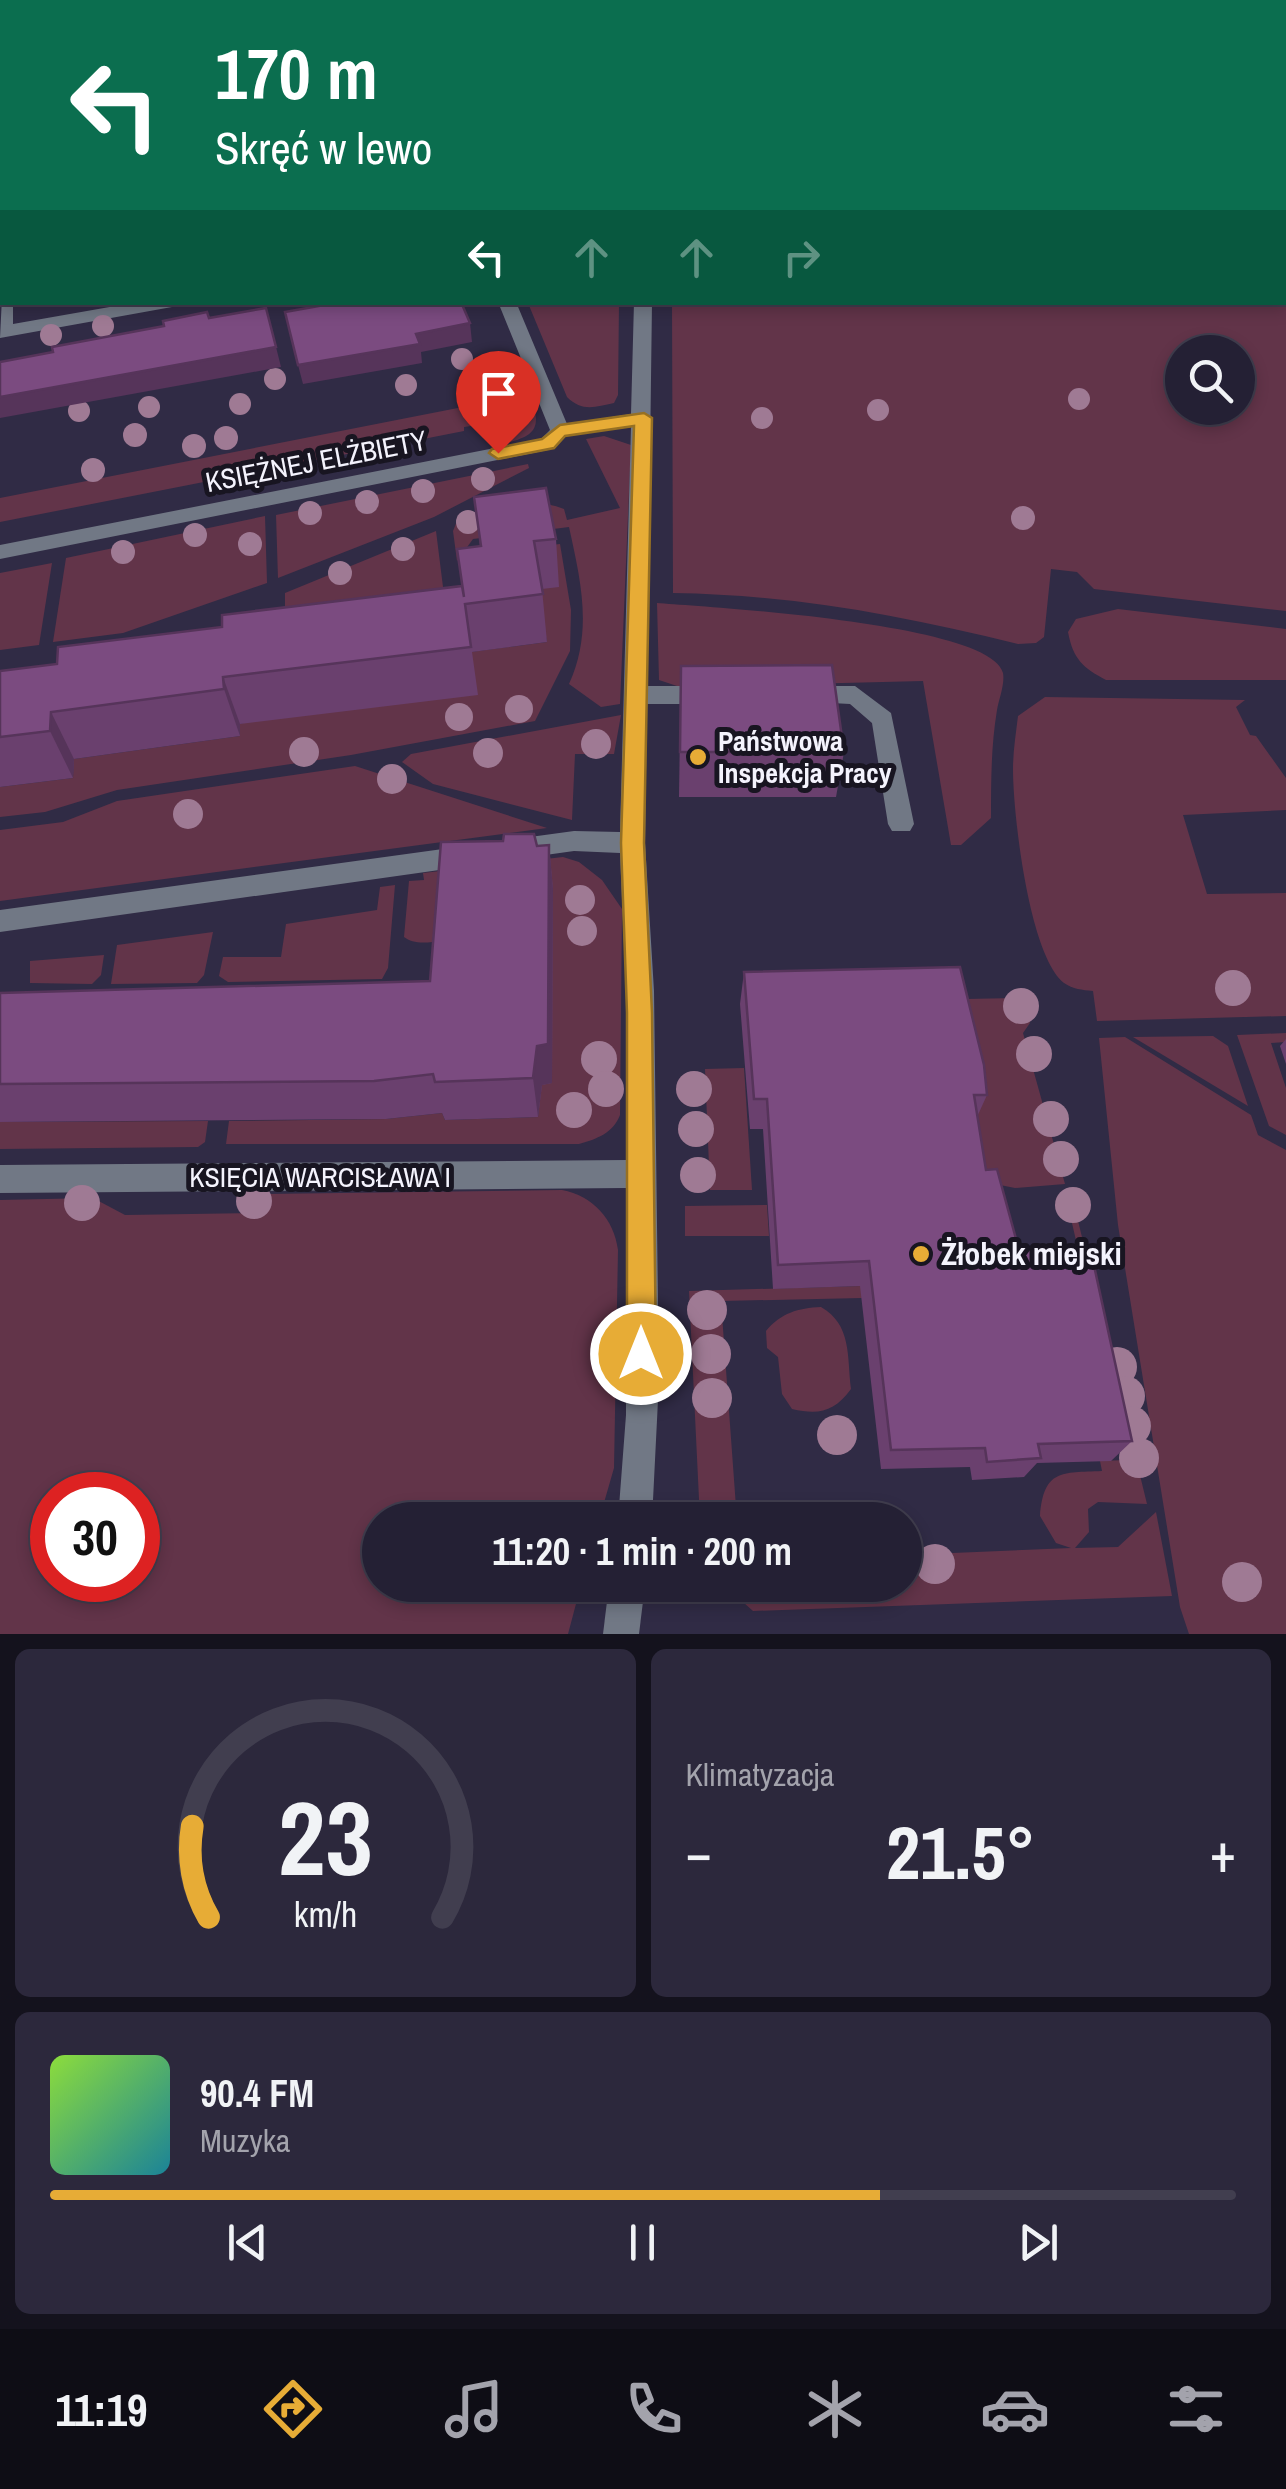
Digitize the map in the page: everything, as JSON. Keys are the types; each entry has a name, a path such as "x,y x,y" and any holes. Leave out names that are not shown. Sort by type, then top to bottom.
{"street":[{"path":"4,305 2,332 155,305"},
{"path":"508,305 560,431"},
{"path":"637,1502 641,1174 638,916 632,843 644,418 643,305"},
{"name":"KSIĘŻNEJ ELŻBIETY","path":"0,552 548,444 560,431 644,418"},
{"path":"637,696 736,695"},
{"path":"776,695 854,695 883,719 901,824"},
{"path":"0,921 574,841 632,843"},
{"name":"KSIĘCIA WARCISŁAWA I","path":"0,1179 641,1174"},
{"path":"621,1634 625,1602"}],"shaded area":[{"path":"529,305 619,305 618,395 614,403 583,407 567,397"},
{"path":"672,305 1286,305 1286,611 1094,589 1077,572 1051,569 1044,637 1036,643 1018,644 847,608 673,593"},
{"path":"529,394 536,416 533,430 520,439 498,445 492,423 464,427 464,431 0,522 0,498"},
{"path":"604,436 631,445 620,704 601,707 569,684 583,626 581,587 569,527 473,539 457,561 453,531 457,521 523,504 564,509 567,520 620,508 586,439"},
{"path":"528,464 529,468 434,517 278,578 276,515"},
{"path":"265,516 267,583 123,633 53,642 66,558"},
{"path":"436,531 443,587 398,624 285,636 285,593"},
{"path":"560,544 571,610 570,651 535,721 351,755 117,790 45,812 0,817 0,787 73,778 74,759 240,736 240,724 471,652 547,642 537,590 551,545"},
{"path":"52,563 39,645 0,650 0,573"},
{"path":"657,603 786,614 902,630 987,656 1003,673 994,737 991,818 961,845 951,845 923,681 680,687 659,680"},
{"path":"1118,609 1286,629 1286,680 1106,680 1080,662 1068,632 1076,619"},
{"path":"1045,697 1245,700 1236,707 1250,735 1256,736 1286,778 1286,810 1183,815 1207,894 1286,893 1286,1016 1097,1021 1093,991 1067,985 1052,968 1041,944 1025,882 1013,769 1018,716"},
{"path":"621,715 614,754 575,754 572,820 433,784 402,762 411,754"},
{"path":"355,766 547,828 0,901 0,830 63,822 117,801"},
{"path":"563,857 579,862 602,880 622,909 620,1115 609,1131 579,1144 226,1144 229,1121 386,1119 442,1113 445,1120 538,1117 553,890 478,928 435,941 417,942 404,937 409,881 424,880 423,873"},
{"path":"395,885 388,968 382,979 228,982 219,976 223,957 281,957 286,924 377,910 380,887"},
{"path":"213,932 204,975 197,983 111,984 117,945"},
{"path":"104,955 101,975 92,984 30,983 30,961"},
{"path":"1016,998 1026,1007 1030,1023 1023,1033 1065,1184 1015,1188 985,1182 953,1004 966,999"},
{"path":"1286,1033 1286,1042 1271,1043 1286,1088 1286,1135 1269,1126 1237,1035"},
{"path":"1213,1036 1228,1046 1248,1106 1133,1037"},
{"path":"1125,1037 1251,1115 1258,1135 1286,1150 1286,1634 1189,1634 1180,1607 1118,1225 1099,1038"},
{"path":"744,1068 752,1190 710,1190 705,1069"},
{"path":"208,1121 205,1142 198,1147 0,1149 0,1122"},
{"path":"562,1190 592,1203 607,1219 618,1250 614,1468 604,1502 362,1502 362,1602 576,1602 568,1634 0,1634 0,1200 93,1198 125,1215 262,1213 265,1194"},
{"path":"1071,1192 1147,1504 1098,1502 1088,1509 1089,1532 1075,1548 1118,1547 1156,1512 1172,1596 753,1611 743,1602 922,1602 922,1554 1071,1548 1056,1543 1040,1516 1046,1489 1065,1474 1102,1471 1100,1461 1127,1460 1065,1193"},
{"path":"767,1205 769,1236 685,1236 685,1206"},
{"path":"861,1286 862,1298 721,1301 736,1502 699,1502 689,1291"},
{"path":"821,1307 843,1332 851,1389 825,1410 792,1409 782,1394 778,1357 767,1348 766,1331 790,1313"}],"building":[{"path":"324,305 462,305 470,323 416,334 420,344 298,365 285,312"},
{"path":"266,308 276,347 0,397 0,362 53,352 52,347 164,326 163,321 207,312 209,318"},
{"path":"546,488 556,539 534,541 543,594 465,604 471,647 223,677 224,689 51,712 50,731 0,737 0,671 57,664 58,647 222,627 222,615 462,586 464,597 457,549 481,546 474,497"},
{"path":"832,665 844,752 680,752 681,666"},
{"path":"504,834 534,834 537,846 549,845 548,1044 537,1046 533,1078 435,1082 433,1074 374,1081 0,1084 0,993 430,981 441,842 503,841"},
{"name":"Żłobek miejski","path":"960,967 984,1065 987,1095 974,1095 986,1170 997,1169 1019,1250 1090,1247 1132,1441 1038,1444 1041,1458 987,1462 985,1448 891,1450 869,1261 778,1265 767,1099 754,1099 744,972"}],"place":[{"name":"Państwowa Inspekcja Pracy","path":"698,757"},
{"name":"Żłobek miejski","path":"921,1254"}],"route":[{"path":"498,453 548,444 560,431 644,418 632,843 637,896 641,1354"}]}
